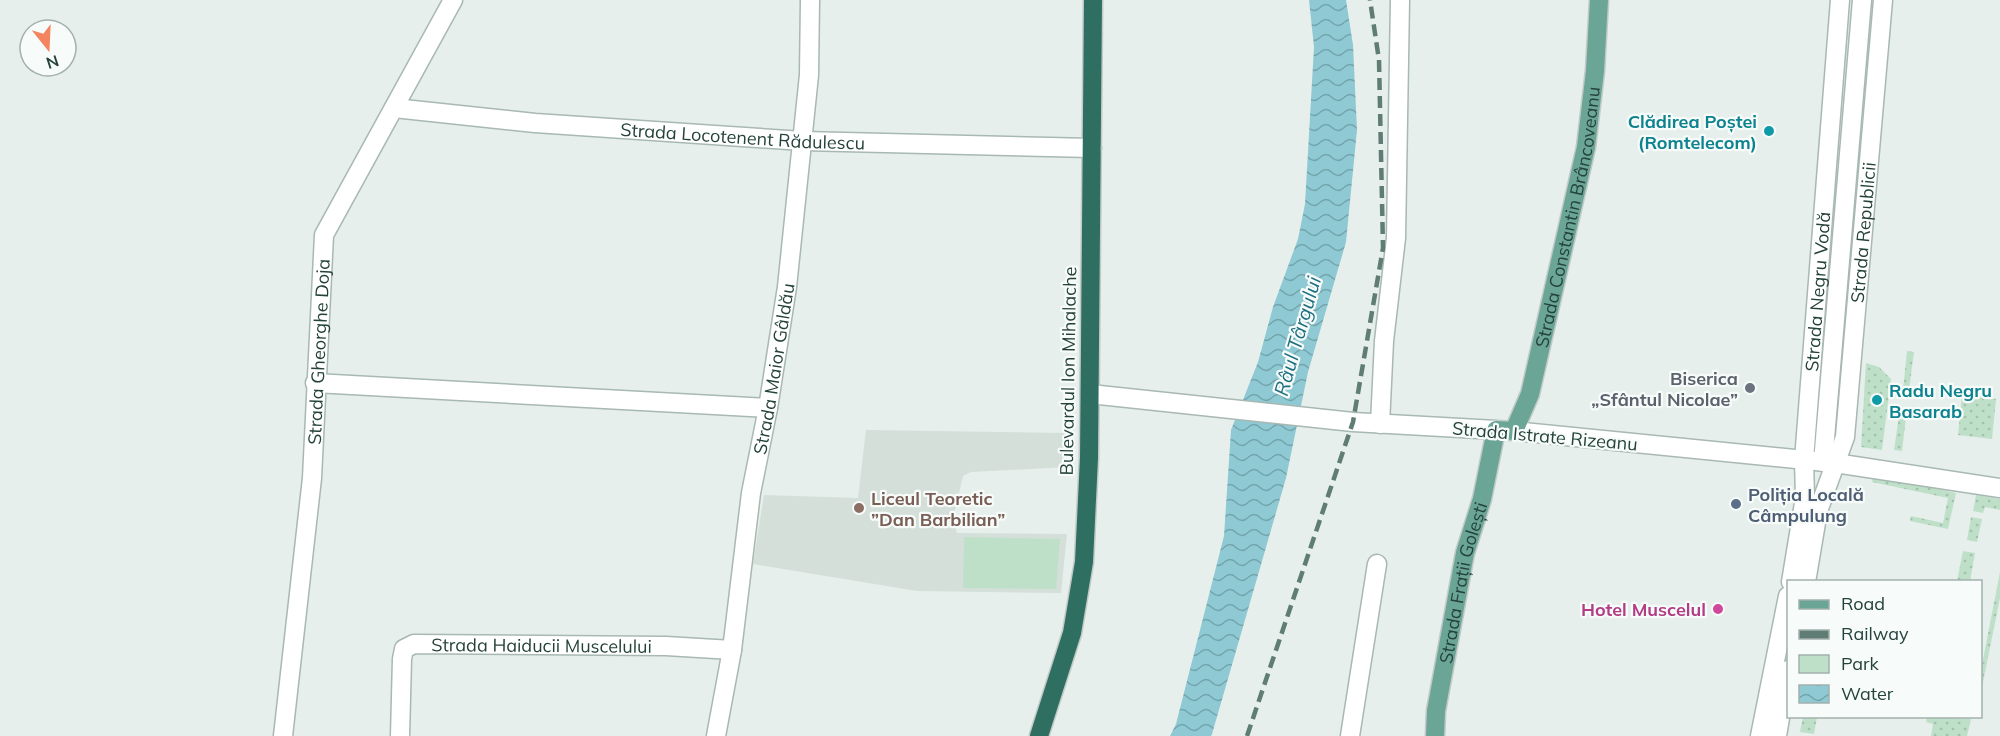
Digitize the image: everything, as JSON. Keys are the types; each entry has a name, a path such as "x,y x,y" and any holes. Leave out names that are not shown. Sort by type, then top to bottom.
{"highway":[{"name":"Bulevardul Ion Mihalache","path":"1039,736 1072,633 1079,597 1086,527 1090,394 1094,0"}],"main road":[{"name":"Strada Constantin Brâncoveanu","path":"1514,431 1530,394 1586,147 1595,71 1599,0"},
{"name":"Strada Istrate Rizeanu","path":"1496,429 1514,431"},
{"name":"Strada Frații Golești","path":"1435,736 1436,711 1465,553 1482,499 1496,429"}],"street":[{"name":"Strada Gheorghe Doja","path":"283,736 312,478 324,235 427,43 453,0"},
{"name":"Strada Maior Gâldău","path":"716,736 732,650 751,493 768,408 787,287 809,75 810,0"},
{"path":"1380,424 1384,341 1396,238 1400,0"},
{"name":"Strada Negru Vodă","path":"1791,580 1805,497 1804,460 1840,0"},
{"path":"1806,580 1829,463 1862,0"},
{"name":"Strada Republicii","path":"1829,463 1845,437 1883,0"},
{"name":"Strada Locotenent Rădulescu","path":"394,108 535,123 803,141 1092,148"},
{"path":"315,383 768,408"},
{"name":"Strada Istrate Rizeanu","path":"1090,394 1380,424 1496,429"},
{"name":"Strada Istrate Rizeanu","path":"1514,431 1804,460 2000,488"},
{"path":"1350,736 1377,564"},
{"path":"1760,736 1787,601"},
{"name":"Strada Haiducii Muscelului","path":"400,736 402,658 404,649 414,644 666,646 732,650"},
{"path":"1777,736 1787,676"}],"shaded area":[{"name":"Liceul Teoretic ”Dan Barbilian”","path":"866,430 1065,433 1067,467 971,472 963,476 953,519 957,533 1067,534 1061,593 917,591 753,564 764,495 858,498"}],"green space":[{"path":"1907,351 1914,352 1909,390 1903,390"},
{"path":"1866,363 1879,367 1891,379 1882,450 1861,447"},
{"path":"1962,395 1996,399 1992,439 1958,435"},
{"path":"1899,416 1906,417 1902,451 1894,450"},
{"path":"1874,475 1956,493 1948,529 1910,521 1911,516 1943,523 1948,498 1872,482"},
{"path":"1976,495 2000,499 2000,510 1985,507 1983,513 1973,511"},
{"path":"1971,517 1982,519 1977,542 1967,540"},
{"path":"964,537 1060,539 1056,589 963,588"},
{"path":"1963,551 1975,553 1970,580 1957,580"},
{"path":"2000,572 2000,598 1982,687 1982,665"},
{"path":"1803,718 1817,718 1814,734 1800,732"},
{"path":"1927,718 1971,719 1967,736 1931,736 1933,724 1926,722"}],"water":[{"name":"Râul Târgului","path":"1309,0 1346,0 1353,45 1357,130 1346,242 1308,372 1286,478 1212,734 1211,736 1170,736 1176,724 1224,536 1231,430 1258,362 1273,307 1298,239 1305,204 1314,47"}],"railway":[{"path":"1247,736 1353,422 1383,248 1379,60 1370,0"}],"place":[{"name":"Clădirea Poștei (Romtelecom)","path":"1769,131"},
{"name":"Biserica „Sfântul Nicolae”","path":"1750,388"},
{"name":"Radu Negru Basarab","path":"1877,400"},
{"name":"Poliția Locală Câmpulung","path":"1736,504"},
{"name":"Liceul Teoretic ”Dan Barbilian”","path":"859,508"},
{"name":"Hotel Muscelul","path":"1718,609"}]}
